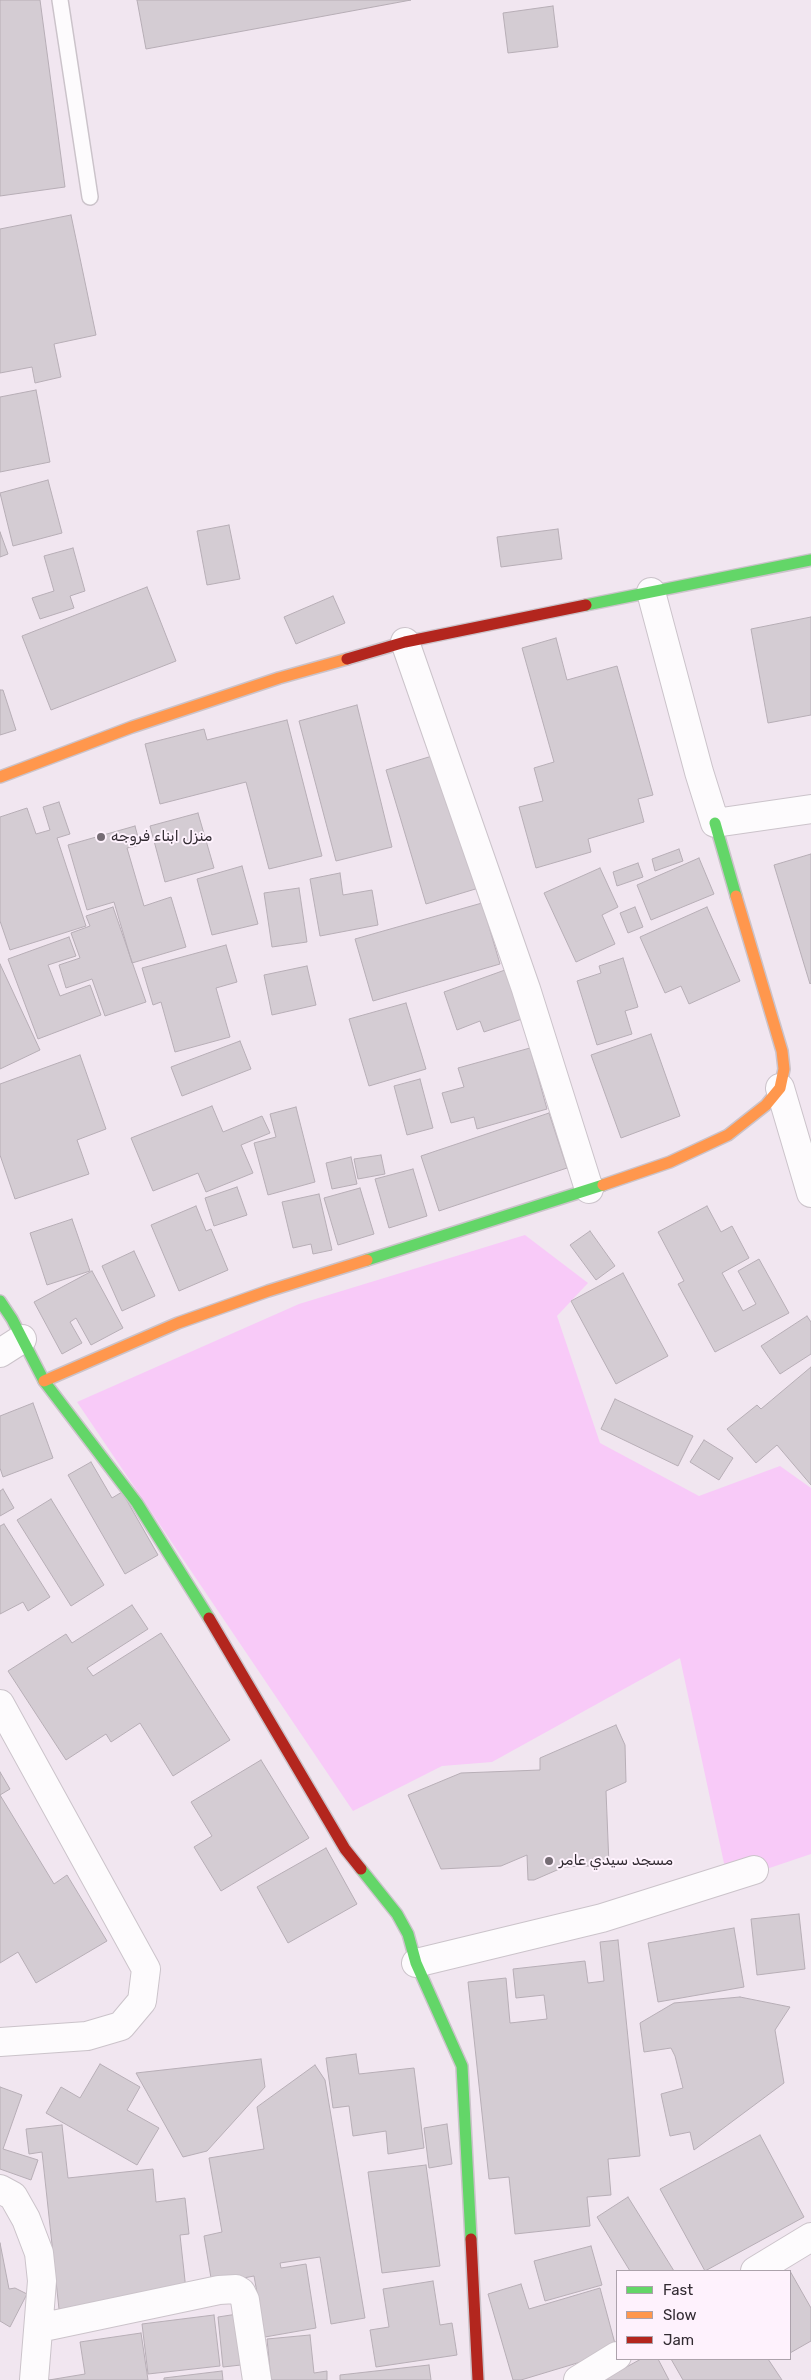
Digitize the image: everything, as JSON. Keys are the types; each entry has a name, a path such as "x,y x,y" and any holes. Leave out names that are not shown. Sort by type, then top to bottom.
{"street":[{"path":"0,776 270,681 405,642 811,560"},
{"path":"44,1381 178,1323 268,1291 526,1211 670,1162 728,1135 766,1106 780,1088 784,1069 782,1050 716,822 699,772 651,592"},
{"path":"405,642 526,989 589,1189"},
{"path":"716,822 811,809"},
{"path":"780,1088 811,1193"},
{"path":"0,1301 11,1346 44,1381 138,1503 220,1635 345,1849 396,1914 408,1934 416,1963 462,2066 478,2380"},
{"path":"0,1704 146,1969 142,2001 121,2026 87,2036 0,2042"},
{"path":"416,1963 602,1918 754,1870"},
{"path":"0,2189 13,2196 26,2220 39,2253 42,2281 34,2380"},
{"path":"757,2270 811,2237"},
{"path":"39,2328 236,2288 241,2292 245,2300 257,2380"},
{"path":"578,2380 616,2357"}],"lane":[{"path":"60,0 90,197"}],"shaded area":[{"path":"525,1235 588,1283 557,1316 600,1443 699,1496 780,1466 811,1488 811,1854 728,1882 680,1658 492,1762 442,1766 353,1811 77,1402 299,1304"}],"building":[{"path":"0,0 40,0 65,187 0,196"},
{"path":"137,0 411,0 146,49"},
{"path":"553,6 558,47 508,53 503,13"},
{"path":"71,215 96,335 54,344 61,377 35,383 32,367 0,373 0,229"},
{"path":"36,390 50,462 0,472 0,397"},
{"path":"48,480 62,533 13,546 0,493"},
{"path":"229,525 240,579 207,585 197,531"},
{"path":"558,529 562,559 501,567 497,537"},
{"path":"0,532 8,554 0,557"},
{"path":"73,548 85,591 70,596 74,608 40,619 32,598 54,591 44,556"},
{"path":"147,587 176,661 51,710 22,636"},
{"path":"333,596 345,623 296,644 284,617"},
{"path":"811,617 811,715 768,723 751,629"},
{"path":"556,638 567,680 617,666 653,795 638,799 644,822 588,839 591,852 536,868 519,807 543,801 534,768 554,762 522,648"},
{"path":"0,690 3,690 16,730 0,735"},
{"path":"357,705 392,847 336,861 299,721"},
{"path":"287,720 322,856 269,869 246,782 160,804 145,744 204,729 207,740"},
{"path":"442,753 482,887 426,904 386,770"},
{"path":"59,802 70,834 57,838 86,926 10,950 0,921 0,817 27,808 36,834 50,830 43,807"},
{"path":"198,813 214,868 165,882 150,826"},
{"path":"135,826 140,845 127,848 144,906 171,897 186,947 132,963 114,902 87,910 68,845"},
{"path":"679,849 683,861 655,871 652,859"},
{"path":"811,854 811,983 810,984 774,865"},
{"path":"699,858 714,894 651,920 637,885"},
{"path":"638,863 643,877 617,886 613,872"},
{"path":"242,866 258,924 212,935 197,879"},
{"path":"600,868 618,907 602,915 615,944 576,962 544,893"},
{"path":"340,873 343,895 372,890 378,925 320,936 310,879"},
{"path":"299,888 307,942 272,947 264,893"},
{"path":"482,903 500,964 373,1001 355,939"},
{"path":"113,907 146,1002 105,1016 92,979 66,988 59,965 80,958 71,933 90,926 86,916"},
{"path":"635,907 643,927 628,933 620,913"},
{"path":"707,907 740,981 689,1004 681,986 665,993 640,937"},
{"path":"69,937 76,956 48,965 60,996 90,985 101,1015 38,1039 8,959"},
{"path":"226,945 237,982 216,988 230,1037 175,1052 161,1002 153,1005 142,968"},
{"path":"623,958 638,1007 625,1011 632,1034 597,1045 577,981 601,973 599,966"},
{"path":"0,964 40,1050 0,1069"},
{"path":"307,966 316,1005 272,1015 264,975"},
{"path":"505,970 522,1019 484,1032 480,1021 457,1030 444,992"},
{"path":"406,1003 426,1069 369,1086 349,1019"},
{"path":"651,1034 680,1116 621,1138 591,1055"},
{"path":"240,1041 251,1069 182,1096 171,1067"},
{"path":"530,1048 547,1109 477,1129 474,1117 451,1123 442,1093 464,1087 458,1068"},
{"path":"80,1055 106,1129 77,1140 89,1174 15,1199 0,1155 0,1084"},
{"path":"420,1079 433,1128 407,1135 394,1086"},
{"path":"212,1106 223,1132 262,1116 270,1133 241,1145 253,1173 206,1192 198,1173 153,1191 131,1138"},
{"path":"296,1107 315,1182 268,1195 254,1143 276,1137 270,1114"},
{"path":"549,1113 567,1168 439,1211 421,1156"},
{"path":"381,1155 385,1174 358,1179 354,1159"},
{"path":"351,1157 357,1184 332,1189 326,1163"},
{"path":"413,1169 427,1216 389,1228 375,1179"},
{"path":"237,1187 247,1215 214,1226 205,1198"},
{"path":"360,1188 374,1234 338,1245 324,1198"},
{"path":"319,1194 332,1250 313,1254 311,1244 293,1248 282,1202"},
{"path":"196,1206 206,1231 211,1229 228,1270 179,1291 151,1225"},
{"path":"707,1206 721,1232 732,1226 749,1258 722,1273 743,1311 756,1304 738,1271 759,1259 789,1313 715,1352 678,1284 684,1281 658,1232"},
{"path":"72,1219 90,1271 47,1285 30,1233"},
{"path":"590,1231 615,1266 596,1280 570,1245"},
{"path":"134,1251 155,1296 122,1311 102,1266"},
{"path":"92,1271 123,1328 91,1345 76,1318 70,1322 82,1343 62,1354 34,1302"},
{"path":"623,1273 668,1356 616,1384 571,1301"},
{"path":"807,1316 811,1322 811,1354 780,1374 761,1346"},
{"path":"811,1367 811,1485 777,1445 756,1463 727,1429 757,1405 761,1409"},
{"path":"615,1399 693,1436 678,1466 601,1429"},
{"path":"33,1403 53,1458 3,1477 0,1468 0,1416"},
{"path":"704,1440 733,1458 719,1480 690,1462"},
{"path":"91,1462 112,1498 122,1492 158,1555 125,1574 68,1475"},
{"path":"3,1489 14,1508 0,1516 0,1491"},
{"path":"51,1499 104,1585 71,1606 17,1520"},
{"path":"4,1524 50,1597 28,1611 23,1602 0,1614 0,1526"},
{"path":"132,1605 148,1629 87,1668 93,1676 161,1633 230,1740 173,1776 140,1723 111,1742 106,1734 66,1760 8,1671 66,1634 72,1643"},
{"path":"616,1725 625,1745 626,1782 606,1791 609,1865 564,1867 534,1880 528,1880 527,1855 501,1866 441,1869 408,1795 461,1773 540,1770 540,1758"},
{"path":"261,1760 309,1838 221,1891 194,1847 212,1836 191,1802"},
{"path":"0,1772 10,1789 0,1795"},
{"path":"0,1795 54,1884 67,1875 107,1941 36,1983 18,1952 0,1963"},
{"path":"326,1848 357,1904 288,1943 257,1887"},
{"path":"799,1914 805,1969 757,1975 751,1919"},
{"path":"734,1928 744,1987 658,2002 648,1943"},
{"path":"618,1940 640,2156 608,2159 611,2195 587,2197 590,2226 515,2234 509,2177 489,2179 468,1982 506,1978 510,2023 547,2019 544,1995 516,1998 513,1969 585,1961 588,1983 604,1981 600,1942"},
{"path":"740,1997 790,2007 775,2030 784,2083 694,2150 690,2132 670,2136 661,2094 683,2088 675,2056 671,2048 644,2052 640,2023 674,2003"},
{"path":"356,2054 359,2074 414,2068 424,2148 388,2154 386,2131 353,2136 349,2106 333,2108 326,2058"},
{"path":"261,2059 265,2087 207,2151 183,2157 136,2073"},
{"path":"100,2064 140,2087 127,2110 159,2128 137,2165 46,2113 61,2087 80,2098"},
{"path":"315,2065 325,2080 365,2318 331,2324 320,2257 280,2263 281,2268 306,2264 316,2328 265,2337 254,2276 212,2284 204,2236 222,2232 209,2158 264,2149 257,2107"},
{"path":"0,2087 22,2095 3,2149 38,2160 31,2180 0,2169"},
{"path":"447,2124 452,2164 429,2168 424,2128"},
{"path":"62,2125 68,2178 153,2169 156,2202 185,2198 189,2234 180,2235 186,2290 116,2303 59,2309 42,2152 29,2154 26,2129"},
{"path":"760,2135 804,2217 704,2270 660,2189"},
{"path":"426,2165 440,2266 382,2273 368,2172"},
{"path":"628,2197 673,2270 629,2270 597,2217"},
{"path":"0,2243 9,2289 15,2288 27,2294 10,2327 0,2321"},
{"path":"591,2246 602,2285 545,2301 534,2261"},
{"path":"791,2273 811,2308 811,2341 791,2352"},
{"path":"433,2281 440,2325 452,2323 457,2355 376,2367 370,2330 389,2327 383,2289"},
{"path":"521,2284 529,2309 600,2288 616,2351 521,2380 513,2380 488,2294"},
{"path":"244,2313 250,2364 223,2367 218,2317"},
{"path":"214,2315 220,2366 148,2374 142,2324"},
{"path":"141,2333 148,2380 49,2380 85,2374 80,2342"},
{"path":"310,2335 314,2373 327,2371 327,2380 271,2380 267,2339"},
{"path":"639,2360 659,2360 669,2380 603,2380"},
{"path":"672,2360 769,2360 782,2380 683,2380"},
{"path":"429,2365 431,2380 340,2380 340,2375"},
{"path":"222,2371 223,2380 164,2380 164,2378"}],"traffic: fast":[{"path":"586,605 811,560"},
{"path":"715,823 736,896"},
{"path":"367,1260 603,1185"},
{"path":"0,1301 12,1319 44,1381 137,1503 209,1618"},
{"path":"361,1869 397,1914 408,1934 416,1963 462,2066 471,2239"}],"traffic: slow":[{"path":"0,777 132,727 279,678 347,659"},
{"path":"603,1185 670,1162 728,1135 766,1105 780,1088 784,1069 782,1051 736,896"},
{"path":"44,1381 178,1323 268,1291 367,1260"}],"traffic: jam":[{"path":"347,659 405,642 586,605"},
{"path":"209,1618 345,1849 361,1869"},
{"path":"471,2239 478,2380"}],"place":[{"name":"منزل ابناء فروجه","path":"101,837"},
{"name":"مسجد سيدي عامر","path":"549,1861"}]}
